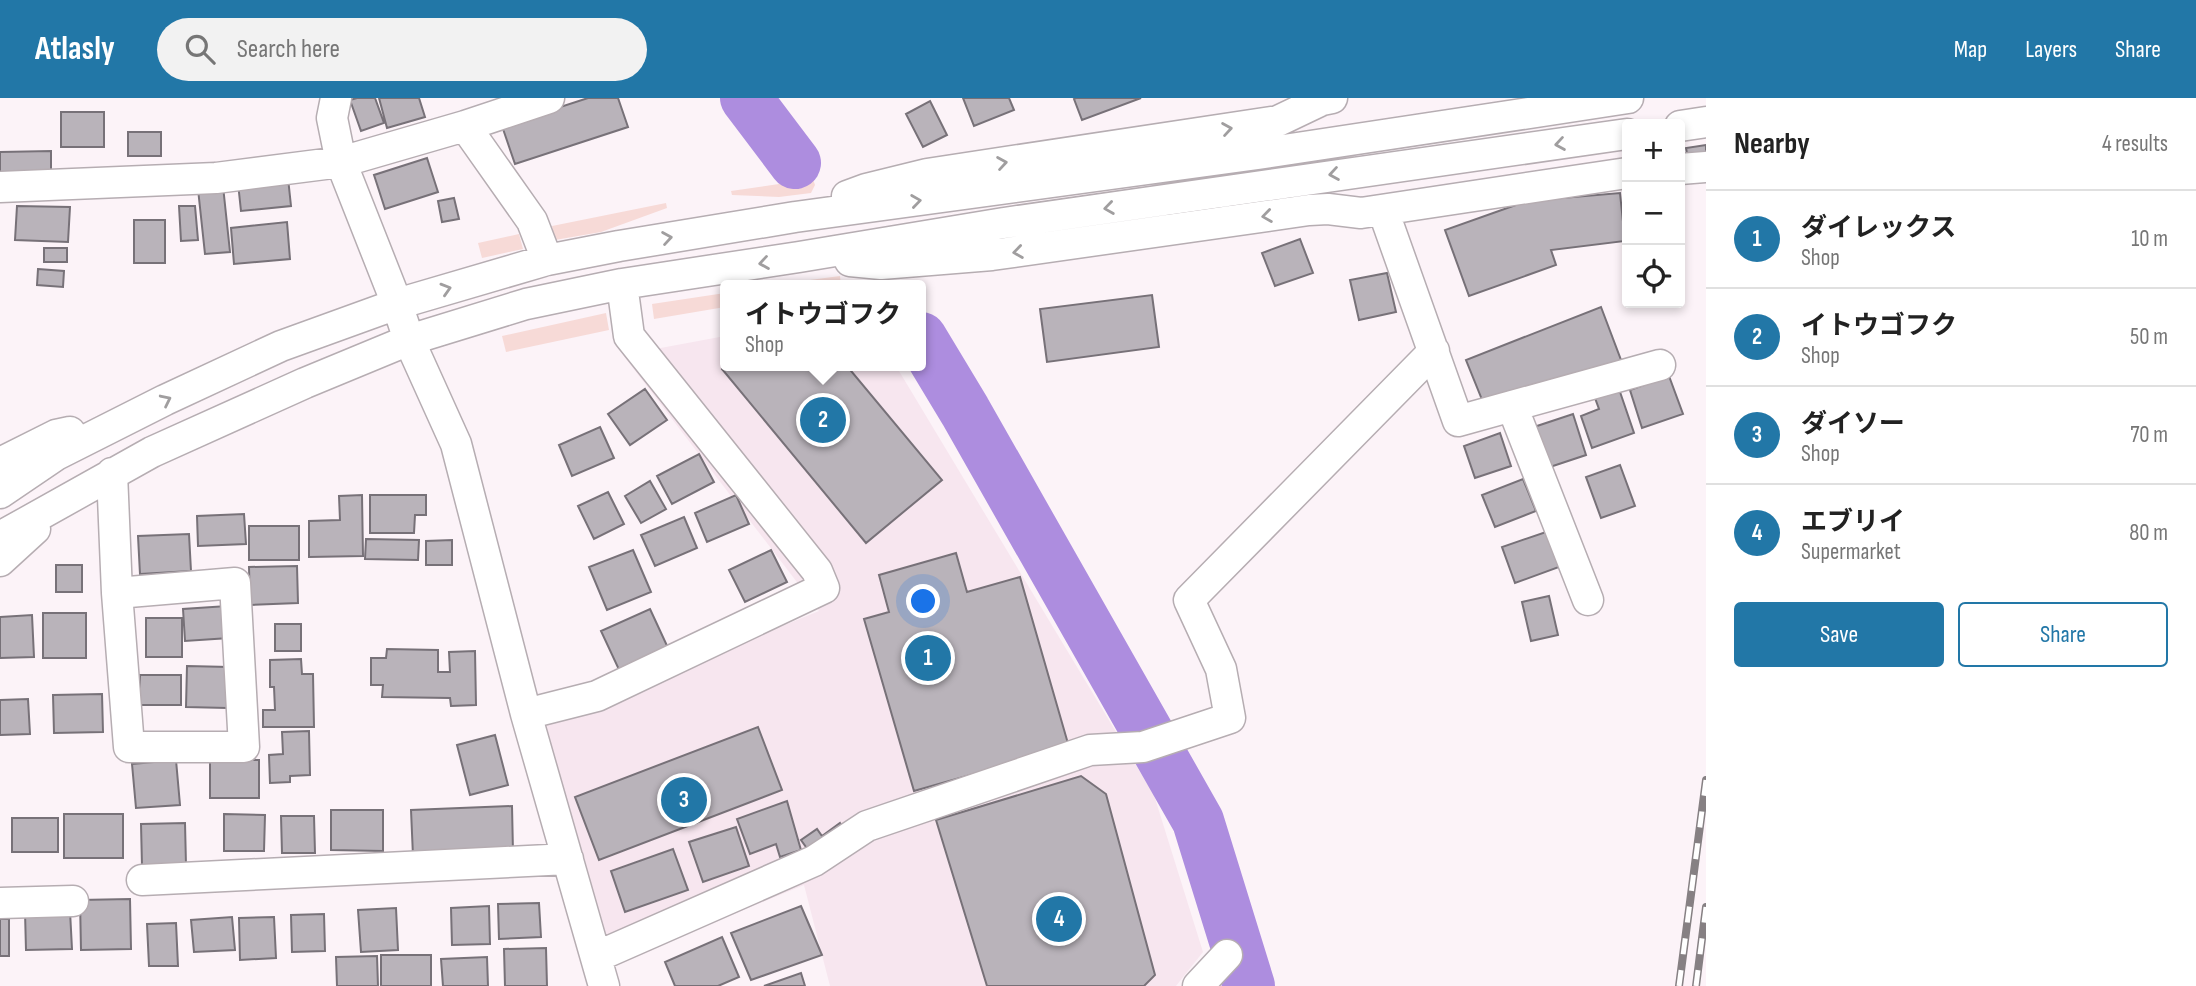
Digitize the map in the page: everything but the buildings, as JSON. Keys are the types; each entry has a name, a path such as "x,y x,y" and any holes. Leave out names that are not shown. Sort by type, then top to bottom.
{"street":[{"path":"0,187 216,178 341,162 549,98"},
{"path":"0,493 57,455 281,346 397,304 547,260 795,218 1258,154 1628,98"},
{"path":"795,218 866,189 927,174 1278,121 1325,99"},
{"path":"327,105 341,162 409,340 456,444 527,714 604,986"},
{"path":"1685,125 1706,122"},
{"path":"465,126 532,221 547,260"},
{"path":"0,537 152,452 304,383 409,340 526,304 622,284 1017,221 1622,135"},
{"path":"1685,169 1706,167"},
{"path":"799,257 881,264 992,255 1309,210 1361,213 1622,174"},
{"path":"1383,210 1458,421 1660,365"},
{"path":"527,714 597,696 824,588 817,571 629,336 622,284"},
{"path":"596,957 814,860 867,826 1090,750 1143,747 1230,718 1221,669 1189,600 1434,351"},
{"path":"1512,406 1588,600"},
{"path":"0,463 56,435 127,419"},
{"path":"112,473 117,593 129,747 244,747 235,583 117,593"},
{"path":"0,561 62,501"},
{"path":"142,880 568,859"},
{"path":"0,904 73,901"},
{"path":"1198,986 1227,955"}],"shaded area":[{"path":"813,179 815,185 811,193 779,197 732,195 731,191"},
{"path":"666,203 667,208 601,232 555,240 552,226"},
{"path":"519,234 523,249 482,258 478,243"},
{"path":"840,276 840,280 810,280"},
{"path":"720,294 720,308 654,319 652,304"},
{"path":"606,313 609,330 506,352 502,336"},
{"path":"720,337 720,371 899,371 1154,795 1203,952 1176,986 830,986 804,885 614,963 541,724 819,611 623,355"}],"waterway":[{"path":"746,98 795,163"},
{"path":"926,346 1198,821 1249,986"}],"railway":[{"path":"1679,986 1706,780"},
{"path":"1696,986 1706,907"}],"place":[{"name":"イトウゴフク","path":"823,420"},
{"name":"ダイレックス","path":"928,658"},
{"name":"ダイソー","path":"684,800"},
{"name":"エブリイ","path":"1059,919"}]}
